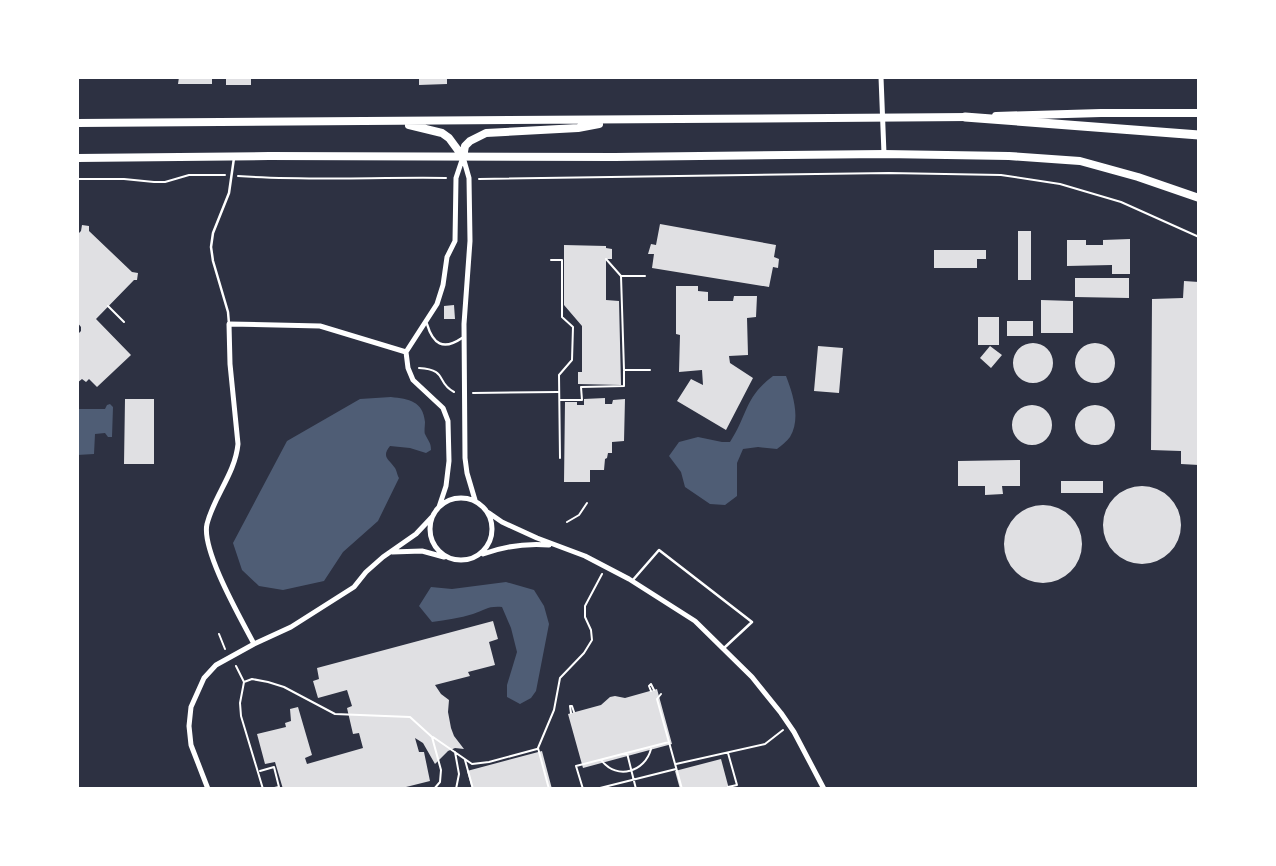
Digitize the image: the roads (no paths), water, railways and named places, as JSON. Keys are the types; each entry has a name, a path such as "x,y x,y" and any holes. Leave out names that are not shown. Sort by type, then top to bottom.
{"highway":[{"path":"965,117 1199,135"}],"main road":[{"path":"77,123 883,118 1199,113"},
{"path":"463,157 465,146 486,133 578,128 622,119"},
{"path":"385,121 442,133 463,157"},
{"path":"77,158 708,157 884,154 1009,156 1080,161 1199,198"}],"street":[{"path":"881,77 884,154"},
{"path":"208,789 191,744 189,726 191,707 204,678 216,665 291,627 354,587 383,557 416,534 439,507 446,486 449,461 447,421 443,408 413,380 406,352 437,304 443,285 447,257 454,241 456,178 463,157"},
{"path":"463,157 469,178 470,240 464,337 465,458 475,500"},
{"path":"254,644 229,594 206,537 207,523 237,455 229,324 320,326 406,352"},
{"path":"439,507 449,500 475,500 502,522 585,556 632,581 695,621 752,677 780,713 824,789"},
{"path":"474,558 484,551 491,541 493,529 489,513"},
{"path":"432,517 432,541 439,551 449,558"},
{"path":"392,552 422,551 461,561 528,543 555,545"}],"lane":[{"path":"229,324 211,247 213,233 229,193 234,156"},
{"path":"426,321 432,338 437,343 446,345 464,337"},
{"path":"632,581 659,550 752,622 723,649"}],"water":[{"path":"773,376 786,376 791,391 795,422 790,437 777,449 743,449 737,463 737,496 725,505 710,504 685,487 681,472 669,456 679,442 698,437 730,442 751,399"},
{"path":"391,397 409,400 418,405 424,415 425,433 431,450 426,453 390,446 386,455 399,478 378,521 343,552 324,581 283,590 259,586 242,570 233,543 287,441 360,399"},
{"path":"110,404 113,407 112,437 105,433 95,434 94,454 77,455 77,409 105,409"},
{"path":"506,582 534,590 544,606 549,624 536,691 531,698 520,704 507,697 507,685 517,652 502,607 432,622 419,606 431,587 452,589"}]}
